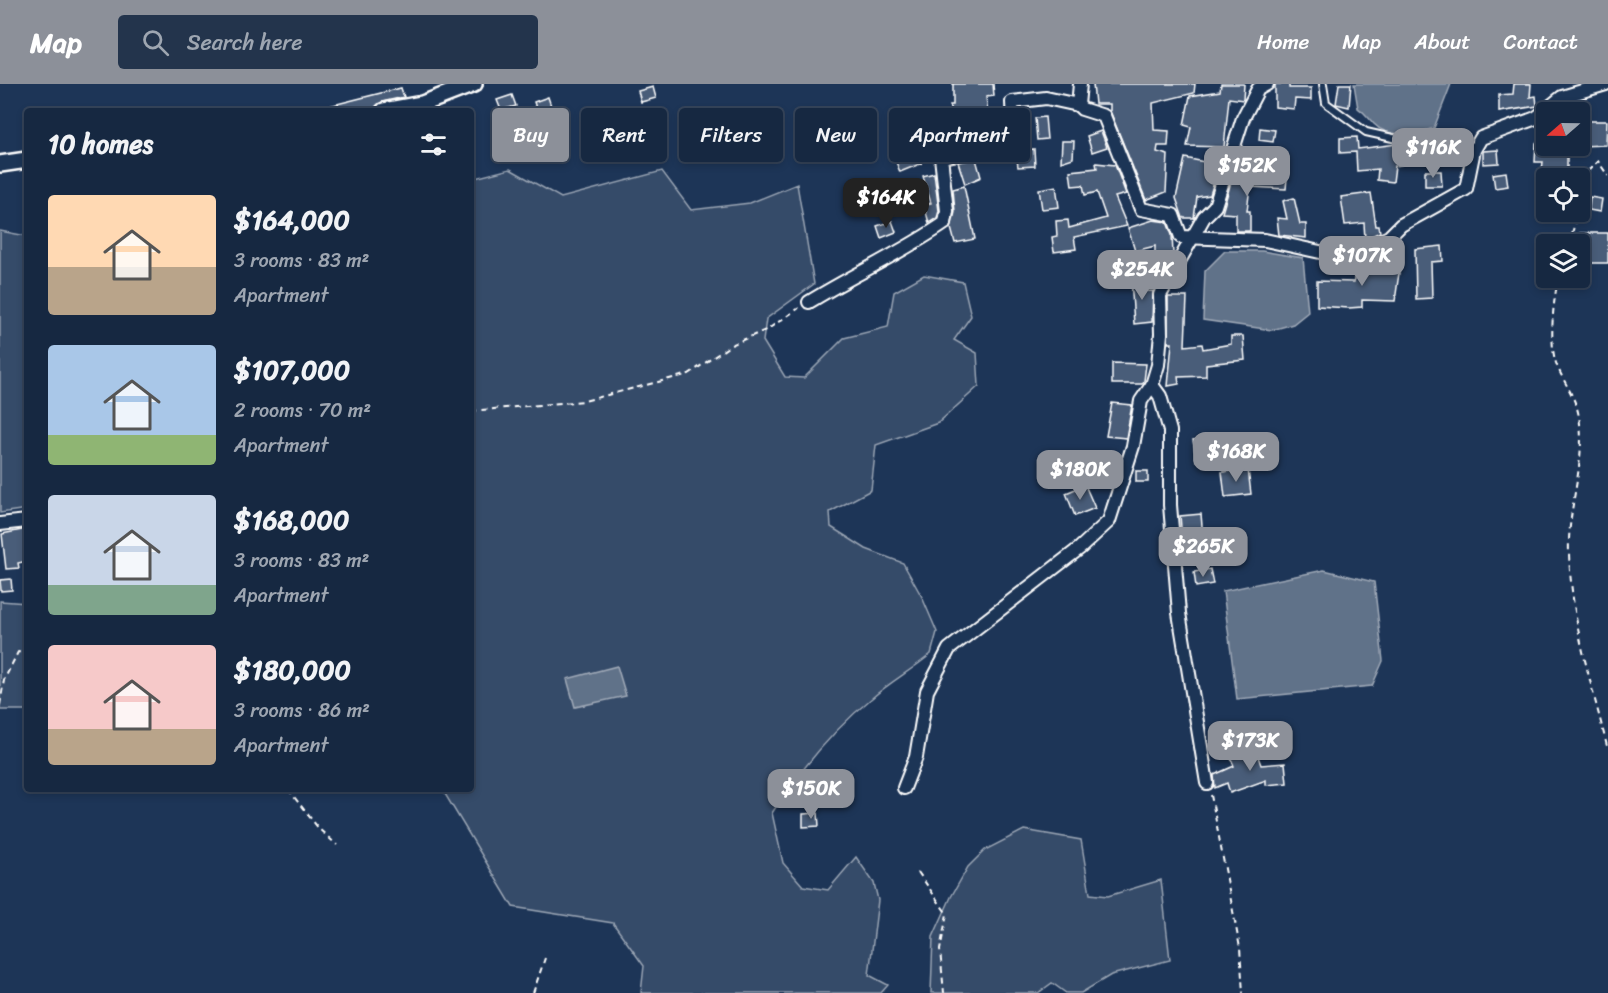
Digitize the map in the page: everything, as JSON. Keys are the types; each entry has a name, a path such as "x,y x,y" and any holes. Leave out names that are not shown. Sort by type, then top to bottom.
{"street":[{"path":"400,108 422,104 474,84"},
{"path":"1078,105 1080,84"},
{"path":"903,788 916,757 927,691 949,649 1080,548 1109,521 1133,446 1141,401 1152,385 1158,365 1161,334 1160,295 1204,217 1215,206 1243,118 1258,89 1267,84"},
{"path":"809,302 851,275 916,243 945,223 947,211 941,157 993,145 1014,144 1012,102 1046,98 1078,105 1082,109 1104,116 1141,209 1173,215 1181,237 1265,240 1334,255 1359,250 1389,237 1401,225 1466,189 1474,150 1482,138 1536,118 1562,97 1606,84"},
{"path":"0,164 24,160"},
{"path":"1152,385 1160,396 1170,431 1170,505 1179,613 1207,783"},
{"path":"0,524 24,521"}],"lane":[{"path":"1323,84 1326,103 1366,132 1406,141 1474,150"}],"path":[{"path":"1590,169 1598,161 1608,176"},
{"path":"1556,288 1553,298 1556,362 1569,384 1579,417 1580,429 1581,463 1572,507 1569,553 1580,633 1608,750"},
{"path":"474,411 584,401 688,374 731,345 768,329 809,302"},
{"path":"0,705 4,680 18,652 24,653"},
{"path":"1207,783 1240,948 1243,993"},
{"path":"290,792 319,829 337,845"},
{"path":"918,872 947,914 940,950 944,993"},
{"path":"533,993 545,958"}],"shaded area":[{"path":"1354,84 1451,84 1434,128 1403,134 1380,129 1358,108"},
{"path":"510,169 561,198 662,171 691,210 750,203 797,184 814,284 766,319 763,341 785,377 804,378 844,338 888,327 894,292 924,275 963,282 971,316 954,340 977,353 979,386 938,423 876,445 871,490 830,512 831,527 866,549 903,563 922,597 937,632 931,654 879,692 830,738 805,767 772,813 783,863 803,886 828,890 856,857 874,883 878,900 869,975 888,985 881,993 641,993 644,966 613,923 513,907 444,792 474,792 474,178"},
{"path":"0,231 24,235 24,509 0,513"},
{"path":"1225,251 1262,251 1303,258 1308,312 1293,324 1272,330 1203,320 1205,271"},
{"path":"1324,570 1374,582 1383,661 1372,686 1237,699 1223,591"},
{"path":"0,601 24,603 24,710 0,710"},
{"path":"617,666 626,696 575,707 567,679"},
{"path":"1024,830 1081,840 1090,894 1108,896 1161,880 1170,960 1111,975 1081,993 1066,993 1052,983 1038,993 931,993 933,937 968,867 985,850"}],"building":[{"path":"953,84 993,84 994,96 986,97 987,108 950,108 950,105 953,105"},
{"path":"1093,84 1195,84 1194,93 1153,103 1154,130 1169,131 1168,146 1158,146 1157,152 1168,155 1166,192 1146,200 1110,111 1110,104 1095,104"},
{"path":"1221,84 1244,84 1243,100 1229,98 1224,147 1187,146 1191,127 1184,125 1190,96 1220,91"},
{"path":"1275,84 1289,84 1289,88 1311,88 1311,100 1295,99 1294,109 1275,107"},
{"path":"1339,84 1351,84 1349,107 1336,104"},
{"path":"1514,84 1531,84 1530,97 1536,96 1536,106 1499,112 1499,95 1513,94"},
{"path":"653,87 656,98 641,102 638,91"},
{"path":"401,88 404,97 382,102 375,108 325,107"},
{"path":"512,95 516,106 500,108 497,100"},
{"path":"548,97 552,108 536,108 534,102"},
{"path":"1045,117 1047,139 1037,140 1035,118"},
{"path":"1590,121 1607,121 1606,145 1590,146"},
{"path":"1260,128 1275,130 1273,142 1259,140"},
{"path":"1101,131 1107,147 1092,152 1087,136"},
{"path":"1357,137 1358,149 1397,144 1401,165 1395,166 1393,182 1377,180 1378,169 1357,171 1356,152 1340,153 1340,138"},
{"path":"1062,141 1074,141 1073,158 1061,162"},
{"path":"1536,143 1536,156 1567,156 1567,168 1542,168 1543,162 1535,162"},
{"path":"1034,149 1035,166 1018,167 1017,162 1030,162 1030,150"},
{"path":"1498,150 1499,163 1483,164 1483,151"},
{"path":"1185,158 1219,165 1210,195 1197,197 1194,218 1183,218 1176,198"},
{"path":"896,162 922,163 900,172"},
{"path":"958,162 977,162 981,177 965,184"},
{"path":"1096,163 1115,165 1126,194 1115,197 1127,226 1074,237 1076,249 1054,252 1052,237 1057,236 1056,221 1068,220 1069,228 1106,218 1097,192 1085,195 1083,185 1072,186 1070,171 1097,168"},
{"path":"1425,171 1441,171 1442,186 1425,186"},
{"path":"1506,172 1508,186 1495,188 1493,174"},
{"path":"934,173 939,211 937,218 929,223 924,205 931,203 923,176"},
{"path":"1233,175 1287,178 1286,189 1250,187 1247,211 1250,211 1250,231 1236,231 1236,214 1222,213"},
{"path":"964,186 975,239 955,243 951,228 955,212 953,189"},
{"path":"1056,186 1059,207 1042,209 1039,189"},
{"path":"1371,193 1376,226 1379,226 1380,232 1365,239 1364,223 1345,225 1341,197"},
{"path":"1590,197 1602,199 1600,212 1590,210"},
{"path":"1294,198 1300,224 1306,224 1306,238 1279,235 1277,218 1287,219 1283,201"},
{"path":"1153,220 1167,222 1172,235 1173,254 1155,255 1155,246 1135,251 1128,228"},
{"path":"892,221 896,232 881,238 877,226"},
{"path":"1608,233 1608,263 1590,263 1590,234 1580,234"},
{"path":"1442,246 1443,261 1431,262 1432,298 1416,299 1415,249"},
{"path":"1381,258 1401,259 1395,301 1362,300 1362,307 1349,308 1317,306 1317,281 1354,282 1354,269 1380,268"},
{"path":"1144,276 1146,291 1153,291 1152,322 1134,324 1131,278"},
{"path":"1168,297 1187,297 1185,346 1202,344 1203,349 1231,344 1231,336 1243,336 1245,360 1206,364 1206,376 1178,377 1179,384 1168,386 1172,343 1168,343"},
{"path":"1112,363 1146,364 1144,381 1142,384 1112,384"},
{"path":"1112,403 1132,405 1126,438 1106,436"},
{"path":"1212,438 1215,458 1196,461 1193,440"},
{"path":"1248,469 1251,494 1225,497 1222,472"},
{"path":"1136,471 1148,471 1148,482 1136,482"},
{"path":"1085,485 1095,508 1075,516 1066,493"},
{"path":"1201,514 1203,538 1182,539 1180,516"},
{"path":"24,530 24,562 18,563 19,568 6,569 2,534"},
{"path":"1210,569 1213,584 1196,587 1194,572"},
{"path":"11,579 12,590 1,591 0,580"},
{"path":"1255,748 1261,765 1285,763 1287,783 1266,785 1266,780 1230,793 1227,783 1215,788 1214,775 1234,766 1230,756"},
{"path":"818,813 819,826 803,827 803,814"}]}
